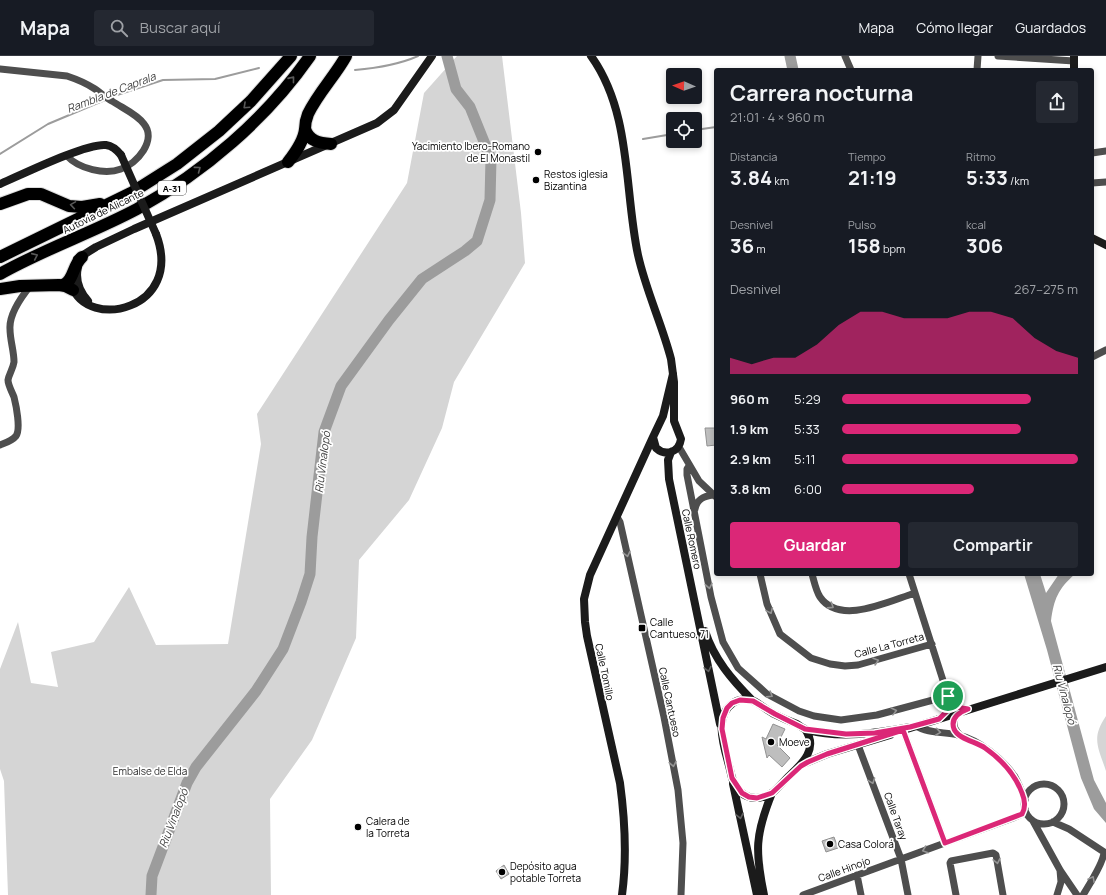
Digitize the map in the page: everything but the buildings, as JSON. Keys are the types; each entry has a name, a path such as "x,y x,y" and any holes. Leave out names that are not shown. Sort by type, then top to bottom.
{"highway":[{"name":"Autovía de Alicante","path":"0,257 131,193 177,164 219,131 251,101 291,56"},
{"name":"Autovía de Alicante","path":"0,274 136,209 178,184 231,143 288,85 310,56"},
{"path":"331,144 313,141 306,134 305,121 310,109 346,56"},
{"path":"288,162 295,153 305,129"},
{"path":"0,204 28,194 41,194 69,206 82,207 112,202"},
{"path":"0,289 31,285 69,285 76,263 85,255"}],"main road":[{"path":"94,306 85,298 79,288 78,270 85,255 159,218 378,123 401,101 422,68 432,56"},
{"path":"591,56 606,84 618,119 623,140 638,253 644,281 668,349 673,374 674,416 676,427 681,434 681,439 679,447 671,452 665,453 655,446 653,437 658,428 668,398 673,374"},
{"path":"0,184 90,148 105,145 116,149 121,155 161,248 162,265 159,279 150,292 138,302 126,308 111,309 94,306 80,299 69,285"},
{"path":"1094,238 1106,245"},
{"path":"658,428 669,424 676,427"},
{"name":"Calle Tomillo","path":"622,895 625,847 620,783 589,643 584,611 584,599 590,575 653,437"},
{"name":"Calle Tomillo","path":"642,463 648,456 659,450"},
{"name":"Calle Romero","path":"659,450 669,478 696,603 707,639 736,684 753,701"},
{"name":"Calle Romero","path":"669,478 668,460 671,452"},
{"name":"Calle Romero","path":"696,603 696,614 722,729"},
{"path":"801,766 827,754 1106,667"},
{"path":"764,895 756,873 732,778 722,729 725,712 732,703 740,700 753,701 805,729 836,734 858,734 910,728"},
{"path":"732,778 742,793 749,797 762,798 772,793 801,766 808,757 811,747 810,737 805,729"},
{"path":"757,895 756,873 759,835 763,817 772,793"}],"street":[{"path":"845,56 850,68"},
{"path":"977,68 978,56"},
{"path":"998,56 1074,58"},
{"path":"0,68 67,76 76,79 94,88 106,98 139,119 148,129 148,144 130,165 122,169 112,171 94,169 77,163 67,156"},
{"path":"1094,153 1106,151"},
{"path":"1094,183 1106,182"},
{"path":"0,445 15,437 17,433 18,424 15,402 8,382 14,361 10,322 31,285"},
{"path":"1094,356 1106,350"},
{"path":"679,447 698,481 714,495"},
{"path":"689,466 687,469 687,475 711,597 723,642 738,668 767,694 799,711 814,716 841,720 877,716 948,696"},
{"path":"694,511 696,503 704,496 714,496"},
{"name":"Calle Cantueso","path":"616,518 620,522 661,702 678,790 683,843 681,895"},
{"name":"Calle La Torreta","path":"760,576 767,604 780,634 810,658 830,664 845,666 858,665 932,644"},
{"path":"813,576 820,597 832,609 850,612 872,607 915,593"},
{"path":"910,576 948,696 948,710 939,719"},
{"path":"948,696 956,707 968,709"},
{"path":"958,713 954,728 960,736"},
{"path":"945,843 910,728 960,736 985,748 1008,768 1018,783 1025,800 1025,809 1060,870 1075,892"},
{"name":"Calle Taray","path":"858,745 901,859 908,895"},
{"path":"1018,783 1031,790"},
{"path":"1025,800 1031,790 1036,786 1045,784 1056,788 1063,798 1064,819 1069,829"},
{"name":"Calle Hinojo","path":"803,895 813,893 857,875 1013,818 1022,814 1025,809"},
{"path":"1044,840 1045,831 1051,823 1061,816 1063,811"},
{"path":"1033,821 1038,823 1051,823 1069,829 1104,852 1103,864 1083,895"},
{"path":"956,895 950,863 951,861 995,853 1003,895"},
{"path":"1058,892 1061,882 1060,870"},
{"path":"857,875 861,895"},
{"path":"1058,892 1067,887 1075,892"}],"green space":[{"name":"Embalse de Elda","path":"457,56 502,56 521,213 525,263 454,382 442,428 409,500 359,560 356,638 312,740 270,799 271,895 8,895 4,781 0,769 0,669 18,622 31,683 58,687 51,652 94,642 129,587 156,645 228,644 261,444 257,414 407,183 424,93"},
{"path":"1106,716 1106,771 1097,743 1097,737 1101,724"}],"water":[{"path":"1025,576 1041,576 1046,593 1058,576 1073,576 1064,585 1055,600 1051,621 1094,780 1106,803 1106,823 1094,809 1081,778 1047,650"}],"waterway":[{"name":"Rambla de Caprala","path":"355,70 387,66 418,56"},
{"name":"Riu Vinalopó","path":"151,895 152,876 187,783 196,767 256,691 283,649 301,602 310,574 312,537 324,432 341,386 389,320 422,279 465,251 477,241 490,200 491,159 470,107 456,89 447,56"},
{"name":"Riu Vinalopó","path":"790,56 793,68"},
{"name":"Rambla de Caprala","path":"111,97 163,80 215,79 259,68"},
{"name":"Rambla de Caprala","path":"0,154 48,124 105,100"},
{"path":"702,129 714,127"},
{"path":"643,139 666,135"}],"place":[{"name":"Yacimiento Ibero-Romano de El Monastil","path":"538,152"},
{"name":"Restos iglesia Bizantina","path":"536,180"},
{"name":"Calle Cantueso, 71","path":"642,628"},
{"name":"Moeve","path":"771,742"},
{"name":"Calera de la Torreta","path":"358,827"},
{"name":"Casa Colorá","path":"830,844"},
{"name":"Depósito agua potable Torreta","path":"502,872"}],"route":[{"path":"948,696 956,707 968,709 958,713 955,717 954,728 960,736 985,748 1008,768 1014,776 1025,800 1025,809 1022,814 945,843 903,730 827,754 808,762 801,766 772,793 762,798 752,798 742,793 732,778 722,729 723,718 727,708 736,701 753,701 805,729 836,734 858,734 886,732 939,719 948,710 948,696"}]}
